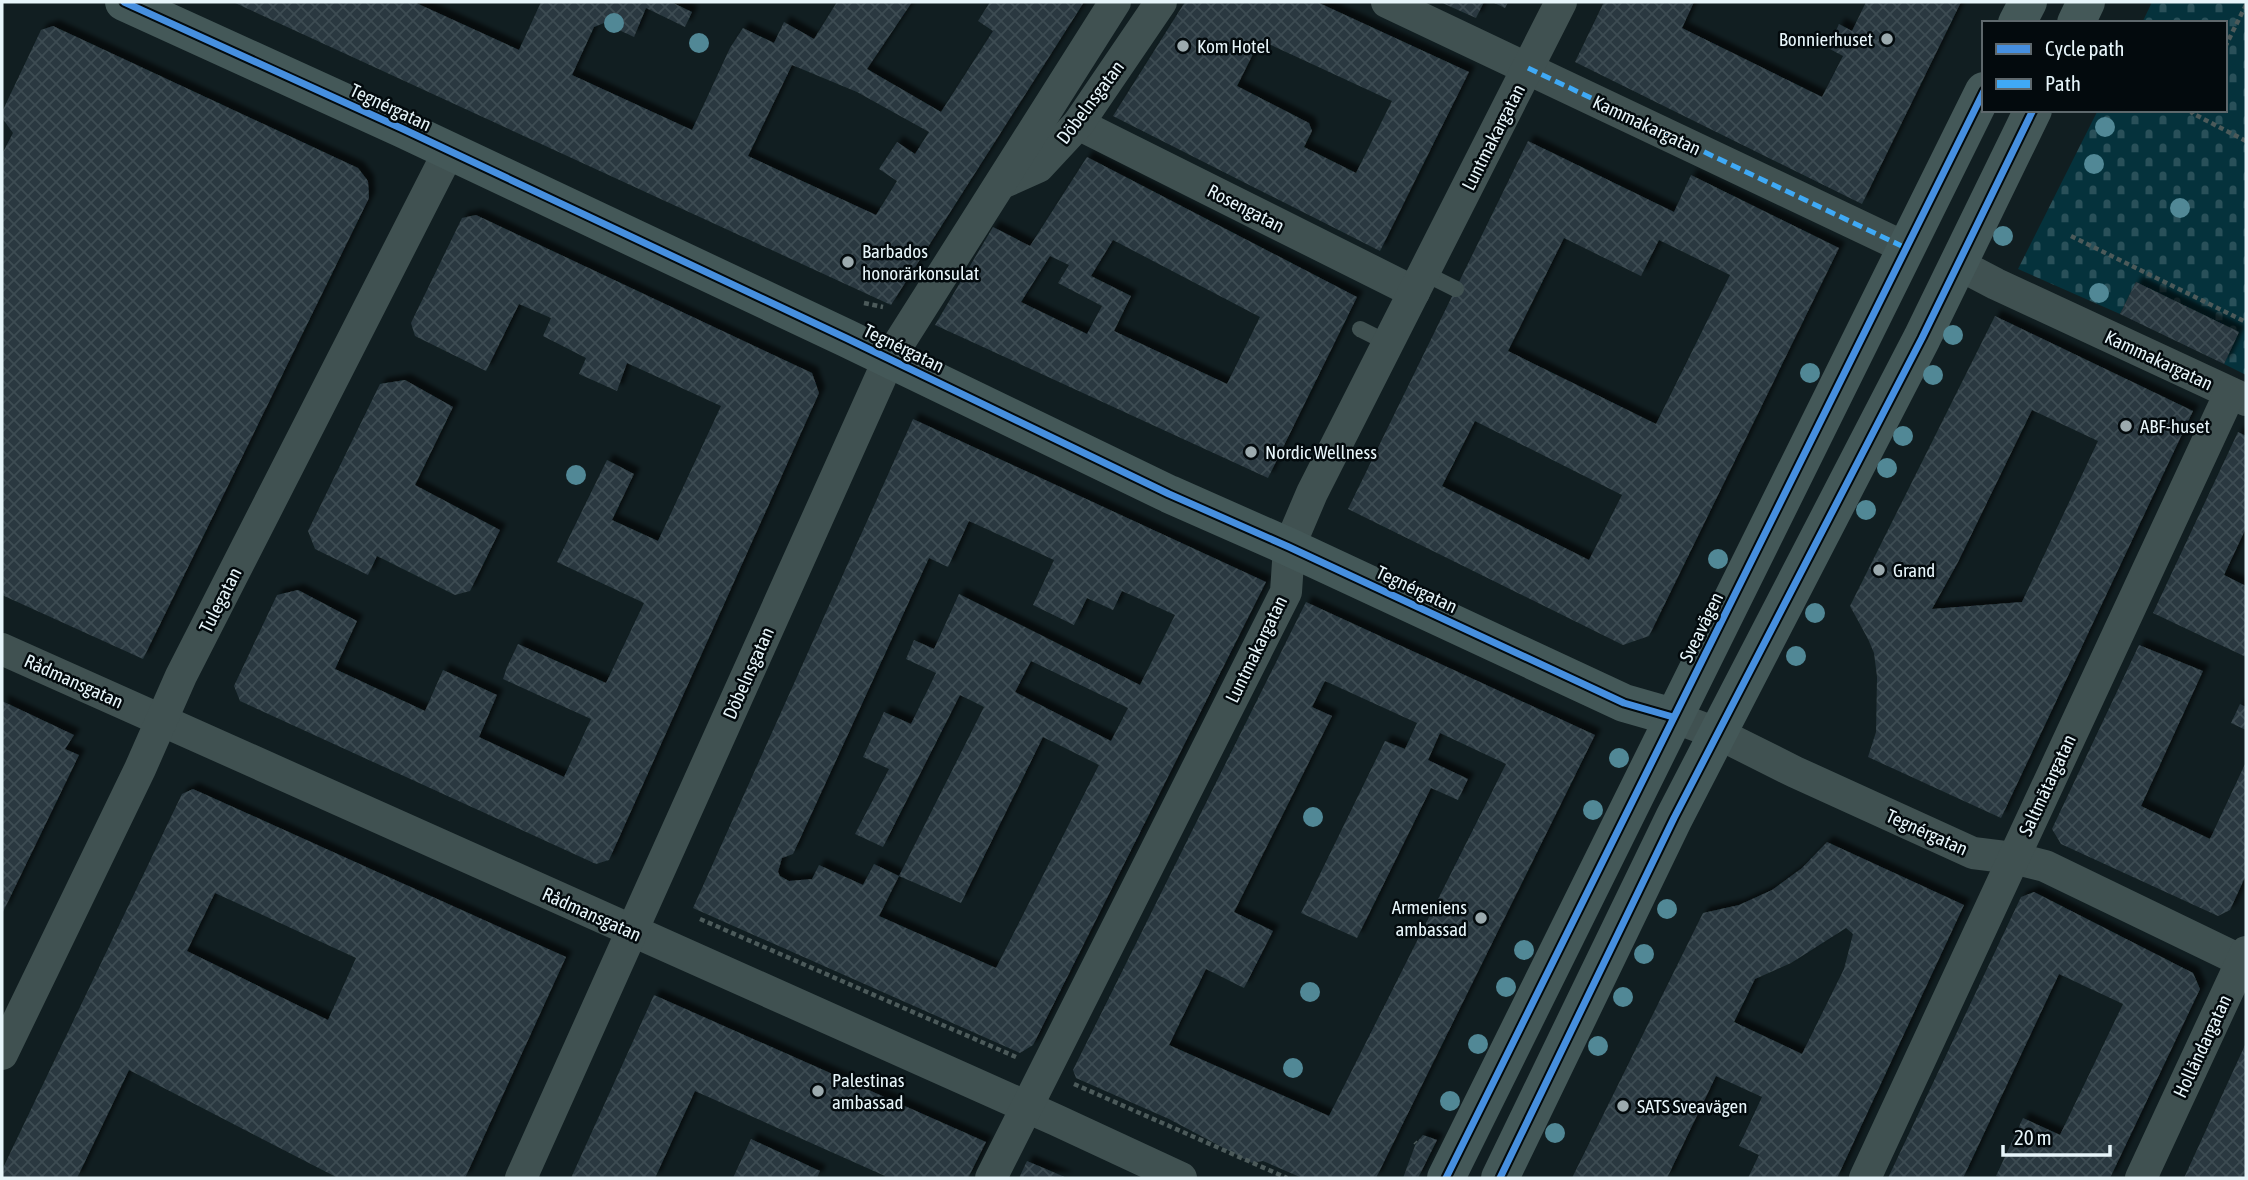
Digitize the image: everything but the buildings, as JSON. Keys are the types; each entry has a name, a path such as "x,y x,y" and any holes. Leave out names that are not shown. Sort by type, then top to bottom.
{"main road":[{"name":"Tegnérgatan","path":"124,2 449,151 1169,494 1624,702 1673,717"},
{"path":"2018,21 2028,2"},
{"path":"2077,21 2086,2"},
{"name":"Sveavägen","path":"1446,1178 1982,95"},
{"path":"1500,1178 1674,818 1958,264 2032,112"}],"street":[{"name":"Döbelnsgatan","path":"521,1178 889,359 1115,2"},
{"name":"Döbelnsgatan","path":"1002,183 1038,167 1078,124 1161,2"},
{"name":"Kammakargatan","path":"1387,2 1906,248"},
{"name":"Luntmakargatan","path":"990,1178 1286,592 1289,547 1312,494 1561,2"},
{"name":"Rosengatan","path":"1078,124 1419,283"},
{"name":"Tulegatan","path":"2,1054 140,769 161,720 449,151"},
{"name":"Kammakargatan","path":"1958,264 2238,397"},
{"name":"Saltmätargatan","path":"1865,1178 2013,858 2238,397"},
{"name":"Rådmansgatan","path":"2,649 1181,1178"},
{"name":"Tegnérgatan","path":"1673,717 1718,734 1973,853 2013,858 2045,866 2245,958"},
{"name":"Holländargatan","path":"2141,1178 2245,958"}],"lane":[{"path":"1419,283 1456,289"},
{"path":"1360,329 1388,343"}],"path":[{"path":"2227,43 2246,5"},
{"path":"2193,112 2246,141"},
{"path":"2071,236 2246,322"},
{"path":"863,302 894,309"},
{"path":"700,919 1022,1060"},
{"path":"1070,1073 1073,1083 1287,1178"}],"green space":[{"path":"2152,2 2246,2 2246,375 2224,364 2239,332 2136,282 2120,314 2018,269 2097,112 2227,112 2227,21 2143,21"}],"marked path":[{"path":"1528,68 1906,248"}],"cycle path":[{"path":"124,2 403,129 1169,494 1624,703 1673,717"},
{"path":"1446,1178 1982,95"},
{"path":"1500,1178 1674,818 1922,338 2032,112"}],"place":[{"name":"Bonnierhuset","path":"1887,39"},
{"name":"Kom Hotel","path":"1183,46"},
{"name":"Barbados honorärkonsulat","path":"848,262"},
{"name":"ABF-huset","path":"2126,426"},
{"name":"Nordic Wellness","path":"1251,452"},
{"name":"Grand","path":"1879,570"},
{"name":"Armeniens ambassad","path":"1481,918"},
{"name":"Palestinas ambassad","path":"818,1091"},
{"name":"SATS Sveavägen","path":"1623,1106"}]}
